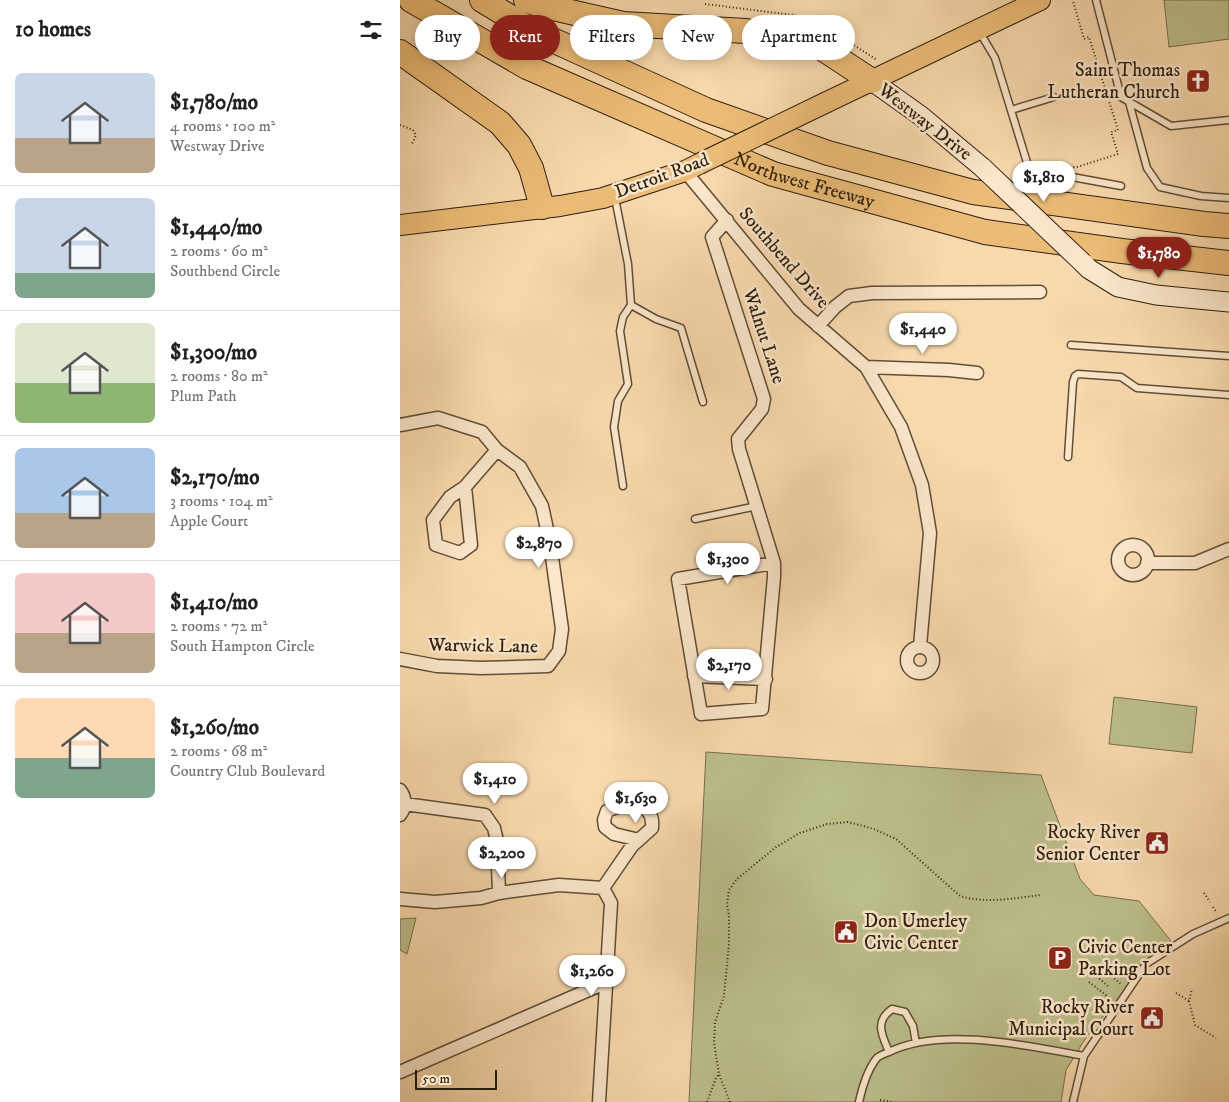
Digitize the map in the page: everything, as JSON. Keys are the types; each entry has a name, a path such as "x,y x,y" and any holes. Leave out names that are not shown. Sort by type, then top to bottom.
{"highway":[{"name":"Northwest Freeway","path":"412,0 527,68 773,174 985,232 1122,251 1229,263"},
{"name":"Northwest Freeway","path":"482,0 536,32 706,110 828,153 973,192 1229,226"},
{"path":"526,0 623,24 746,31 814,43 872,81"},
{"path":"400,52 500,123 519,145 532,168 542,207"}],"main road":[{"name":"Detroit Road","path":"400,225 603,198 692,168 1040,0"},
{"name":"Westway Drive","path":"872,81 921,116 983,168 1083,263 1118,287 1156,295 1229,302"}],"street":[{"name":"Southbend Drive","path":"692,168 727,220 799,309 866,368 902,427 922,485 930,533 920,646"},
{"name":"Walnut Lane","path":"727,220 712,237 764,399 762,409 738,439 739,449 774,563 774,577 762,709 701,714 678,579 774,563"},
{"path":"818,326 835,307 849,296 872,293 1040,292"},
{"path":"866,368 977,372"},
{"name":"Warwick Lane","path":"400,425 438,418 482,432 497,450 520,467 542,506 550,543 562,629 559,651 548,666 481,668 437,666 400,659"},
{"path":"464,487 471,545 460,553 436,545 433,520 450,498 464,487 497,450"},
{"path":"1148,563 1195,563 1229,549"},
{"path":"694,676 766,679"},
{"path":"400,790 404,797 402,809 485,814 496,834 499,893"},
{"path":"603,888 632,846 639,840"},
{"path":"400,899 435,902 481,898 499,893 559,885 603,888"},
{"path":"599,1102 611,903 603,888"},
{"path":"400,1072 607,982"}],"lane":[{"path":"1096,0 1121,97 1171,126 1229,120"},
{"path":"978,30 996,58 1029,169 1121,186"},
{"path":"1011,110 1054,96"},
{"path":"1129,102 1147,168 1160,187 1201,196 1229,198"},
{"path":"614,194 628,264 631,305 623,317 620,331 628,384 618,401 614,427 623,486"},
{"path":"631,305 656,319 680,328 703,402"},
{"path":"1071,345 1229,356"},
{"path":"1068,457 1072,382 1078,374 1121,377 1137,388 1229,394"},
{"path":"695,519 757,506"},
{"path":"1073,1102 1084,1056 1146,964 1193,934 1229,918"},
{"path":"889,1052 881,1032 881,1023 884,1015 892,1009 905,1012 913,1026 916,1043"},
{"path":"859,1102 868,1074 876,1058 901,1046 952,1038 1018,1044 1084,1056"}],"path":[{"path":"1050,173 1053,168 1077,167 1118,154 1111,132 1118,130 1089,37 1084,39 1073,1"},
{"path":"400,125 413,130 416,135 412,144"},
{"path":"730,1102 719,1074 714,1043 715,1022 724,996 729,944 727,904 730,890 737,879 776,846 800,833 827,824 848,822 874,829 896,839 960,896 971,899 994,899 1041,895"},
{"path":"1204,893 1210,902"},
{"path":"1101,967 1115,979"},
{"path":"1094,974 1109,986"},
{"path":"1089,982 1104,993"},
{"path":"1192,989 1189,1001 1195,1025 1216,1038"},
{"path":"1176,992 1189,1001"},
{"path":"707,1102 719,1074"},
{"path":"880,1100 892,1102"}],"green space":[{"path":"1164,0 1229,0 1229,39 1169,47"},
{"path":"1114,697 1197,707 1192,753 1109,744"},
{"path":"706,752 1041,775 1080,879 1094,895 1139,901 1171,941 1159,949 1087,1036 1066,1070 1061,1102 689,1102"},
{"path":"416,918 407,954 400,950 400,919"}],"place":[{"name":"Saint Thomas Lutheran Church","path":"1198,81"},
{"name":"Rocky River Senior Center","path":"1157,843"},
{"name":"Don Umerley Civic Center","path":"846,932"},
{"name":"Civic Center Parking Lot","path":"1060,958"},
{"name":"Rocky River Municipal Court","path":"1152,1018"}]}
